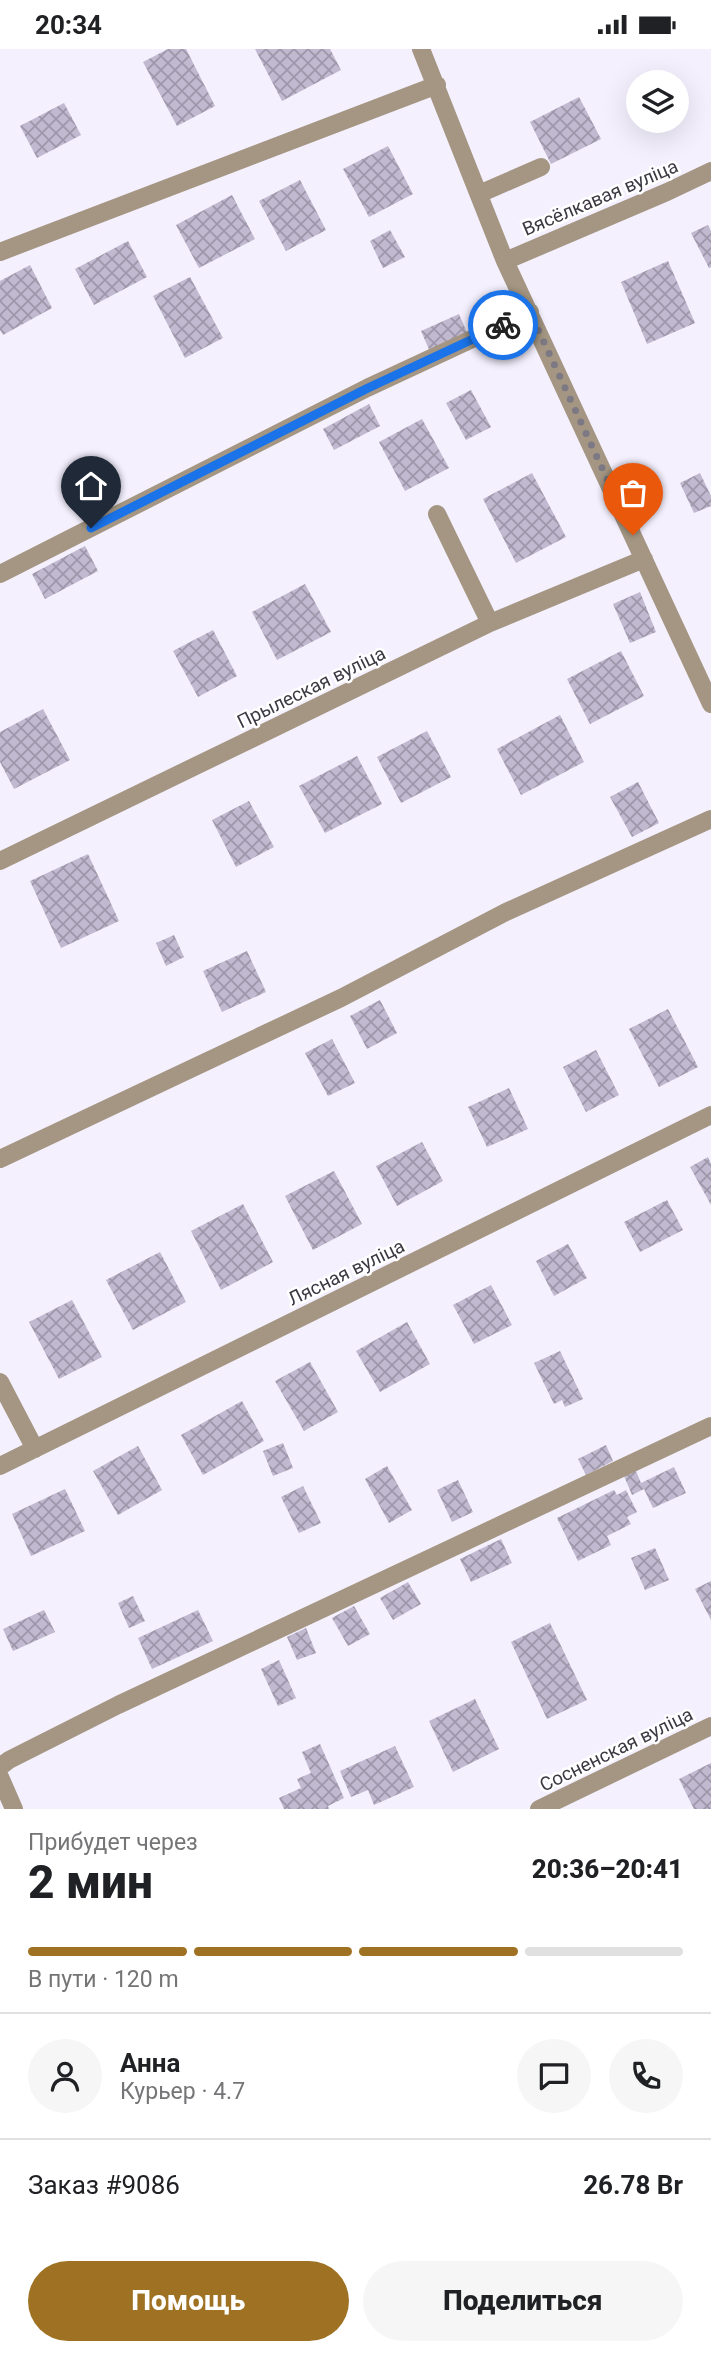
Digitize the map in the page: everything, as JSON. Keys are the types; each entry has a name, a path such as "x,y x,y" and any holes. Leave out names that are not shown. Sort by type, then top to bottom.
{"street":[{"path":"421,49 505,261 709,692"},
{"path":"0,252 437,85"},
{"path":"479,194 541,167"},
{"name":"Вясёлкавая вуліца","path":"505,261 711,171"},
{"path":"0,573 368,388 530,312"},
{"path":"437,514 490,623"},
{"name":"Прылеская вуліца","path":"0,861 490,623 645,559"},
{"path":"0,1159 341,997 506,912 711,819"},
{"name":"Лясная вуліца","path":"0,1466 711,1115"},
{"path":"0,1382 35,1449"},
{"path":"0,1767 118,1705 711,1426"},
{"name":"Сосненская вуліца","path":"539,1809 711,1726"},
{"path":"0,1777 14,1809"}],"building":[{"path":"168,49 186,49 215,106 177,126 143,62"},
{"path":"255,49 330,49 341,70 282,101"},
{"path":"579,97 601,139 551,164 530,122"},
{"path":"64,103 81,135 37,158 20,126"},
{"path":"388,146 413,194 369,217 343,169"},
{"path":"300,180 326,230 286,251 259,201"},
{"path":"232,195 255,239 199,268 176,225"},
{"path":"708,225 711,231 709,268 691,233"},
{"path":"390,230 405,257 383,268 370,241"},
{"path":"128,241 147,277 94,305 75,269"},
{"path":"668,261 695,323 647,344 621,282"},
{"path":"30,265 52,308 3,335 0,330 0,281"},
{"path":"190,277 223,338 185,358 153,296"},
{"path":"459,314 469,337 431,354 421,331"},
{"path":"471,390 491,427 466,440 446,403"},
{"path":"369,404 380,426 334,450 323,429"},
{"path":"422,419 449,468 405,491 379,442"},
{"path":"532,473 566,537 516,563 483,499"},
{"path":"700,473 711,496 711,506 694,513 680,483"},
{"path":"85,546 98,571 45,599 32,574"},
{"path":"305,584 331,632 277,660 252,612"},
{"path":"640,592 656,632 630,643 613,604"},
{"path":"213,630 237,676 198,697 173,651"},
{"path":"621,651 644,696 590,724 567,679"},
{"path":"43,709 70,760 14,789 0,762 0,732"},
{"path":"560,715 584,762 521,795 497,749"},
{"path":"427,731 451,777 401,803 377,757"},
{"path":"357,756 382,804 325,833 299,786"},
{"path":"638,782 659,823 632,837 610,797"},
{"path":"249,801 274,847 236,867 212,820"},
{"path":"88,854 119,921 61,948 30,881"},
{"path":"174,935 184,957 166,966 156,943"},
{"path":"247,951 266,992 222,1012 203,971"},
{"path":"380,1000 397,1033 367,1049 350,1016"},
{"path":"668,1009 698,1067 659,1087 629,1029"},
{"path":"332,1039 355,1083 328,1096 305,1053"},
{"path":"596,1050 619,1095 586,1112 563,1067"},
{"path":"509,1088 528,1129 487,1147 468,1107"},
{"path":"422,1142 443,1181 397,1206 376,1166"},
{"path":"708,1157 711,1164 711,1205 690,1167"},
{"path":"334,1171 362,1224 313,1250 285,1196"},
{"path":"667,1200 683,1230 640,1252 624,1222"},
{"path":"243,1204 273,1262 221,1290 191,1231"},
{"path":"568,1244 587,1278 554,1296 536,1261"},
{"path":"160,1252 186,1302 133,1330 106,1280"},
{"path":"491,1285 512,1325 474,1344 453,1305"},
{"path":"72,1300 102,1357 59,1379 29,1322"},
{"path":"407,1322 430,1364 380,1392 356,1351"},
{"path":"560,1351 583,1399 565,1407 562,1400 554,1404 534,1363"},
{"path":"310,1362 338,1412 304,1431 275,1381"},
{"path":"242,1401 264,1441 203,1475 181,1435"},
{"path":"283,1443 293,1468 273,1476 263,1451"},
{"path":"606,1445 613,1461 586,1475 578,1459"},
{"path":"138,1446 162,1490 118,1515 93,1471"},
{"path":"387,1466 412,1510 389,1523 365,1479"},
{"path":"674,1467 686,1493 653,1508 644,1489 632,1495 624,1476 636,1471 641,1483"},
{"path":"458,1480 473,1512 452,1522 437,1490"},
{"path":"303,1486 321,1523 299,1533 281,1497"},
{"path":"65,1489 85,1531 31,1556 12,1514"},
{"path":"614,1490 617,1495 626,1490 637,1512 627,1517 631,1524 607,1536 611,1545 578,1561 557,1518"},
{"path":"501,1539 512,1563 471,1582 460,1559"},
{"path":"655,1548 669,1580 645,1590 631,1558"},
{"path":"711,1581 711,1620 695,1589"},
{"path":"408,1582 421,1604 393,1620 380,1598"},
{"path":"133,1596 145,1621 129,1628 118,1603"},
{"path":"354,1606 370,1634 348,1646 332,1618"},
{"path":"44,1610 55,1632 13,1651 3,1629"},
{"path":"198,1610 213,1641 152,1669 138,1638"},
{"path":"550,1623 587,1700 547,1719 511,1642"},
{"path":"306,1628 316,1653 297,1660 287,1637"},
{"path":"279,1660 296,1698 278,1706 261,1669"},
{"path":"475,1699 499,1749 453,1772 429,1721"},
{"path":"320,1744 344,1798 328,1806 329,1809 284,1809 279,1798 301,1788 297,1779 311,1773 302,1752"},
{"path":"395,1746 414,1787 374,1805 368,1790 351,1797 340,1771"},
{"path":"711,1763 711,1809 694,1809 679,1779"}],"way so far":[{"path":"503,325 530,312 633,535"}],"route":[{"path":"91,528 368,388 503,325"}]}
